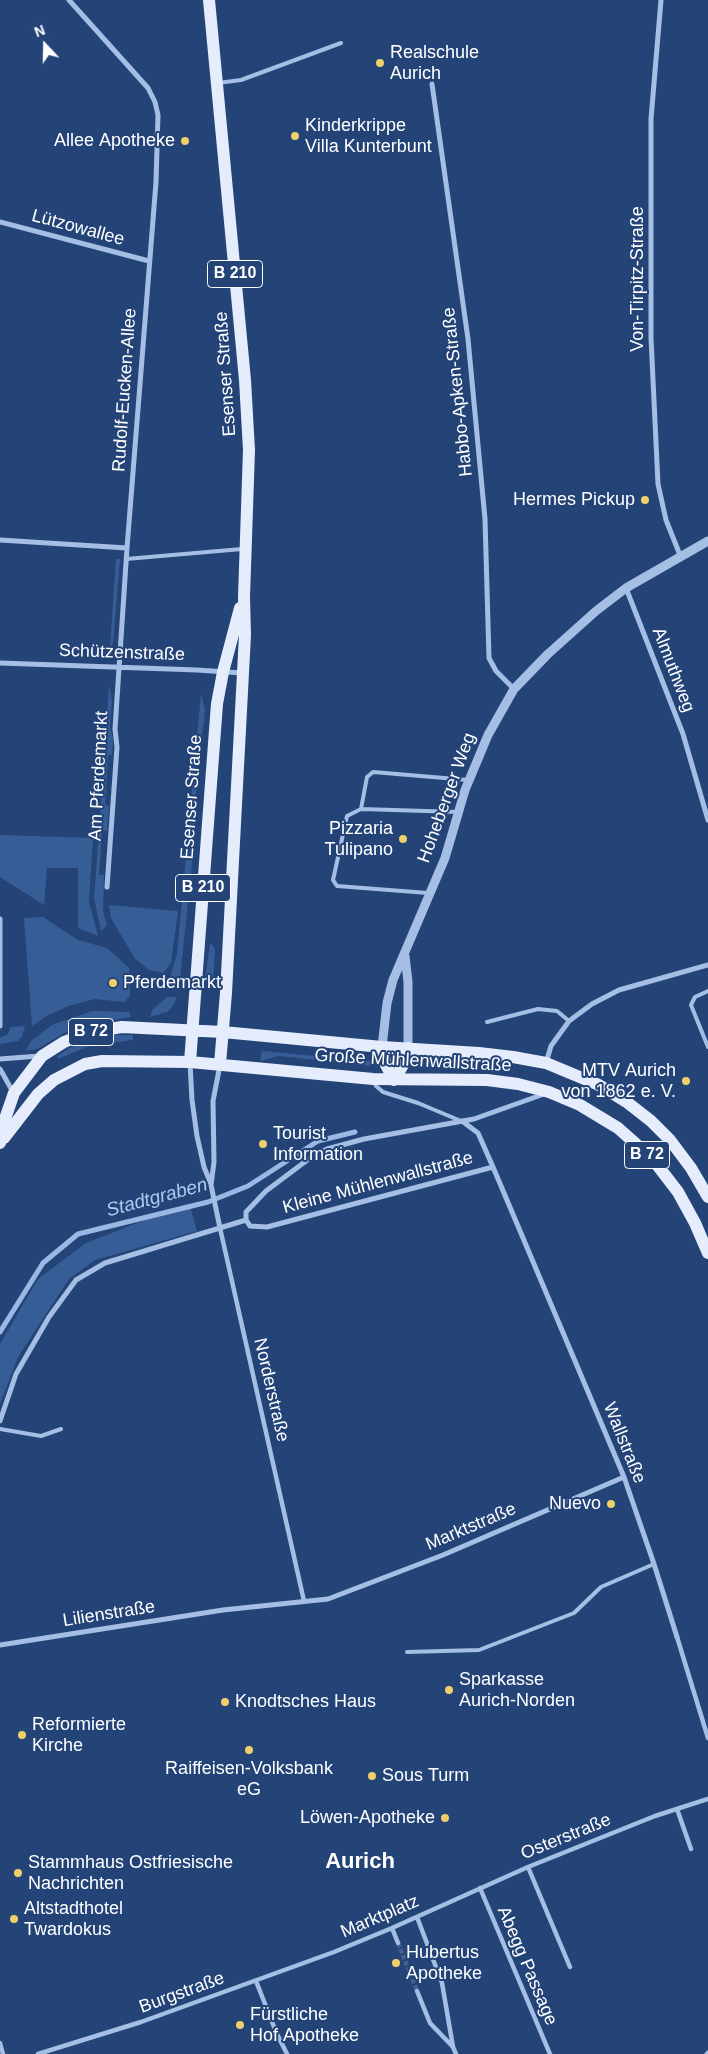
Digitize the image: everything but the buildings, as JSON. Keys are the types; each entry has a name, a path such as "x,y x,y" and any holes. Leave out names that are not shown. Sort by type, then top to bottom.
{"main road":[{"name":"Esenser Straße","path":"209,0 246,380 249,450 243,673 224,1032 220,1064"},
{"name":"Esenser Straße","path":"190,1062 217,704 223,672 244,597"},
{"name":"B 72","path":"0,1144 6,1116 14,1093 42,1056 77,1036 106,1028 143,1027 191,1030"},
{"name":"Große Mühlenwallstraße","path":"191,1030 382,1047 513,1056 546,1063 598,1085 628,1103 651,1121 670,1140 691,1168 708,1197"},
{"name":"Hoheberger Weg","path":"382,1047 386,1065 394,1080 403,1066 408,1048"},
{"name":"B 72","path":"0,1144 38,1094 54,1080 85,1064 119,1061 190,1062"},
{"name":"Große Mühlenwallstraße","path":"190,1062 373,1079 487,1080 518,1084 549,1092 580,1105 618,1128 658,1166 678,1192 695,1223 708,1253"}],"street":[{"name":"Rudolf-Eucken-Allee","path":"69,0 148,88 155,102 158,115 156,182 119,667"},
{"name":"Von-Tirpitz-Straße","path":"661,0 651,119 651,338 658,484 666,520 680,555"},
{"name":"Habbo-Apken-Straße","path":"432,84 468,339 485,519 489,658 496,671 514,689"},
{"name":"Lützowallee","path":"0,222 149,261"},
{"path":"0,540 127,548"},
{"name":"Hoheberger Weg","path":"382,1047 387,1003 392,980 405,955 445,858 469,780 488,735 514,689 561,642 626,588 680,555 708,541"},
{"name":"Almuthweg","path":"626,588 683,734 708,820"},
{"name":"Schützenstraße","path":"0,663 243,673"},
{"name":"Am Pferdemarkt","path":"107,887 117,747 115,728 119,667"},
{"path":"0,919 0,1026"},
{"name":"Hoheberger Weg","path":"405,955 408,982 408,1048"},
{"path":"546,1063 551,1046 569,1021 592,1004 619,990 708,965"},
{"path":"0,1058 42,1056"},
{"name":"Norderstraße","path":"190,1062 192,1100 197,1136 204,1168 211,1186 304,1601"},
{"name":"Norderstraße","path":"211,1186 214,1162 213,1101 220,1064"},
{"path":"0,1069 14,1093"},
{"name":"Kleine Mühlenwallstraße","path":"462,1121 478,1133 493,1167 267,1227 250,1226 246,1220 246,1212 266,1191 310,1158 327,1149 376,1137 462,1121 525,1102 549,1092"},
{"name":"Wallstraße","path":"493,1167 624,1478 678,1637 708,1738"},
{"path":"0,1421 16,1374 49,1317 76,1280 105,1263 246,1220"},
{"name":"Marktstraße","path":"304,1601 328,1599 443,1555 624,1478"},
{"name":"Lilienstraße","path":"0,1645 223,1610 304,1601"},
{"name":"Osterstraße","path":"437,1907 528,1867 677,1809 708,1799"},
{"path":"677,1809 691,1849"},
{"path":"528,1867 570,1967"},
{"name":"Abegg Passage","path":"480,1888 550,2054"},
{"name":"Marktplatz","path":"334,1952 437,1907"},
{"path":"416,1917 442,1982 453,2047 456,2054"},
{"path":"392,1928 398,1943"},
{"name":"Burgstraße","path":"38,2054 141,2022 334,1952"},
{"path":"256,1981 276,2032 287,2054"},
{"path":"417,1991 430,2023 453,2047"},
{"path":"0,2043 3,2054"}],"lane":[{"path":"216,83 241,80 341,43"},
{"path":"126,559 247,549"},
{"path":"361,809 367,777 373,772 469,780"},
{"path":"430,893 338,886 333,880 347,816 361,809 458,812"},
{"path":"708,991 695,996 691,1005 708,1047"},
{"path":"487,1022 538,1009 557,1011 569,1021"},
{"path":"373,1079 376,1086 383,1092 418,1103 462,1121"},
{"path":"0,1429 41,1436 61,1429"},
{"path":"407,1652 479,1650 574,1613 601,1587 654,1564"}],"shaded area":[{"path":"116,559 120,559 113,643 110,649"},
{"path":"109,685 112,701 110,727 113,739 112,755 108,755 105,805 109,806 107,831 99,830"},
{"path":"201,694 205,709 197,763 195,835 180,979 170,977 177,954"},
{"path":"99,833 102,833 99,875 104,875 103,911 107,925 101,931 94,898"},
{"path":"0,835 93,838 89,902 98,936 78,928 78,868 47,868 44,905 0,877"},
{"path":"109,905 178,911 171,963 163,973 149,970 135,959 111,918"},
{"path":"43,917 78,940 107,948 129,968 130,996 124,1002 95,999 68,1006 45,1017 32,1026 24,918"},
{"path":"210,944 213,945 215,950 213,980 205,979"},
{"path":"167,997 177,997 173,1006 167,1012 150,1017 153,1009"},
{"path":"92,1011 129,1012 131,1017 92,1023 66,1032 37,1049 25,1051 32,1040 52,1025"},
{"path":"25,1026 22,1037 18,1041 0,1044 0,1038 8,1034 11,1027"},
{"path":"113,1035 133,1035 133,1040 92,1045 58,1059 57,1056 73,1046"},
{"path":"262,1051 370,1061 372,1063 371,1066 278,1056 260,1061"},
{"path":"189,1203 197,1231 95,1260 69,1279 18,1357 0,1404 0,1344 38,1279 86,1243"}],"waterway":[{"name":"Stadtgraben","path":"0,1332 43,1263 78,1234 208,1202 248,1186 318,1141 355,1132"}],"tunnel":[{"path":"398,1943 417,1991"}],"place":[{"name":"Realschule Aurich","path":"380,63"},
{"name":"Kinderkrippe Villa Kunterbunt","path":"295,136"},
{"name":"Allee Apotheke","path":"185,141"},
{"name":"Hermes Pickup","path":"645,500"},
{"name":"Pizzaria Tulipano","path":"403,839"},
{"name":"Pferdemarkt","path":"113,983"},
{"name":"MTV Aurich von 1862 e. V.","path":"686,1081"},
{"name":"Tourist Information","path":"263,1144"},
{"name":"Nuevo","path":"611,1504"},
{"name":"Sparkasse Aurich-Norden","path":"449,1690"},
{"name":"Knodtsches Haus","path":"225,1702"},
{"name":"Reformierte Kirche","path":"22,1735"},
{"name":"Raiffeisen-Volksbank eG","path":"249,1750"},
{"name":"Sous Turm","path":"372,1776"},
{"name":"Löwen-Apotheke","path":"445,1818"},
{"name":"Stammhaus Ostfriesische Nachrichten","path":"18,1873"},
{"name":"Altstadthotel Twardokus","path":"14,1919"},
{"name":"Hubertus Apotheke","path":"396,1963"},
{"name":"Fürstliche Hof Apotheke","path":"240,2025"}],"district":[{"name":"Aurich","path":"360,1862"}]}
